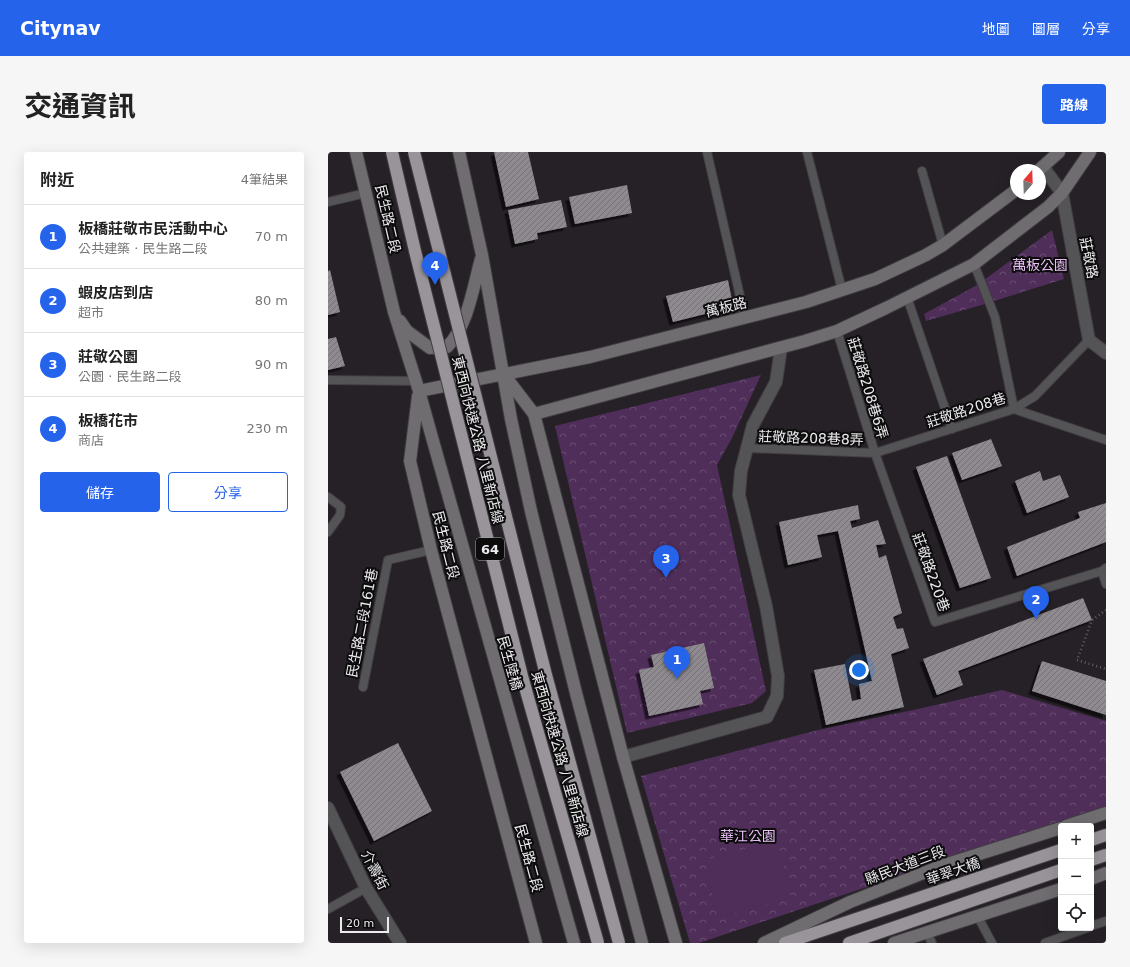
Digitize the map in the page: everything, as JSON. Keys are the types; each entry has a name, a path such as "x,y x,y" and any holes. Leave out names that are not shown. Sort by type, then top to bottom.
{"highway":[{"name":"東西向快速公路 八里新店線","path":"392,152 415,251 523,680 598,943"},
{"name":"東西向快速公路 八里新店線","path":"414,152 544,667 619,943"},
{"path":"1094,839 1106,835"},
{"name":"華翠大橋","path":"785,943 1058,851"},
{"path":"1094,859 1106,855"},
{"path":"849,943 1058,871"}],"main road":[{"name":"民生路二段","path":"356,152 394,312 417,386 410,461 431,550 536,943"},
{"path":"459,152 482,255 511,419 576,693 642,943"},
{"path":"1046,164 1059,152"},
{"path":"534,414 781,348 837,330 974,264 1036,216 1062,193 1090,152"},
{"name":"萬板路","path":"417,386 503,374 590,357 806,302 875,279 943,245 1010,195"},
{"path":"394,312 407,332 430,348 447,347 455,339 464,320 482,255"},
{"path":"503,374 534,414 623,757 676,943"},
{"name":"民生陸橋","path":"417,386 507,710 574,943"},
{"path":"1075,823 1106,813"},
{"name":"縣民大道三段","path":"764,943 850,902 941,866 1058,829"},
{"path":"1094,877 1106,873"},
{"path":"894,943 930,938 978,917 1058,890"}],"street":[{"name":"莊敬路","path":"1046,174 1062,193 1089,340"},
{"path":"1089,340 1106,353"},
{"path":"623,757 767,717 777,696 778,676 768,621 738,495 741,471 753,425 776,382 781,348"},
{"name":"介壽街","path":"328,808 366,888 400,943"}],"lane":[{"path":"707,152 745,318"},
{"path":"807,152 842,290"},
{"path":"922,172 943,245"},
{"path":"328,202 366,192"},
{"path":"974,264 995,317 1014,410 1106,440"},
{"path":"907,297 952,429"},
{"name":"莊敬路208巷6弄","path":"837,330 875,453"},
{"name":"莊敬路208巷","path":"875,453 1014,410 1035,396 1089,340"},
{"path":"328,380 417,386"},
{"name":"莊敬路208巷8弄","path":"747,448 875,453"},
{"name":"莊敬路220巷","path":"875,453 935,622 1104,570"},
{"path":"328,497 341,507 340,515 328,532"},
{"name":"民生路二段161巷","path":"363,687 388,560 431,550"},
{"path":"1104,570 1106,584"},
{"path":"328,909 366,888"},
{"path":"978,917 992,943"},
{"path":"1094,925 1106,921"},
{"path":"1045,943 1078,931"}],"path":[{"path":"1106,610 1092,620 1077,660 1106,669"}],"green space":[{"name":"萬板公園","path":"1052,230 1064,279 994,301 984,280"},
{"path":"977,285 985,304 926,321 924,314"},
{"path":"761,375 732,438 717,465 766,691 752,703 627,733 555,426"},
{"name":"華江公園","path":"1002,690 1106,721 1106,807 699,943 690,943 641,776 818,730"},
{"path":"777,840 791,897 718,918 705,860"}],"building":[{"path":"494,152 528,152 539,199 506,207"},
{"path":"627,185 632,213 575,224 569,197"},
{"path":"561,200 567,227 537,233 538,239 515,244 508,210"},
{"path":"330,270 340,312 328,315 328,271"},
{"path":"728,280 732,300 729,308 673,322 666,296"},
{"path":"336,337 345,366 328,370 328,339"},
{"path":"991,439 1002,466 962,480 952,453"},
{"path":"947,456 991,578 960,588 916,467"},
{"path":"1040,471 1043,481 1060,475 1069,497 1027,513 1015,481"},
{"path":"1106,503 1106,542 1017,576 1007,547 1080,518 1078,512"},
{"path":"858,505 860,519 850,521 852,528 878,520 886,544 876,545 879,558 886,555 902,613 893,617 897,629 903,628 909,648 891,654 904,707 826,725 814,670 845,664 852,701 861,699 859,684 872,681 838,531 817,535 822,557 788,565 779,522"},
{"path":"1083,598 1092,620 958,671 963,685 937,695 923,659"},
{"path":"704,643 714,688 700,691 703,704 649,716 639,670 654,667 651,655"},
{"path":"1042,661 1106,681 1106,715 1032,691"},
{"path":"398,743 432,811 374,841 340,772"}],"place":[{"name":"板橋花市","path":"435,285"},
{"name":"莊敬公園","path":"666,578"},
{"name":"蝦皮店到店","path":"1036,619"},
{"name":"板橋莊敬市民活動中心","path":"677,679"}]}
